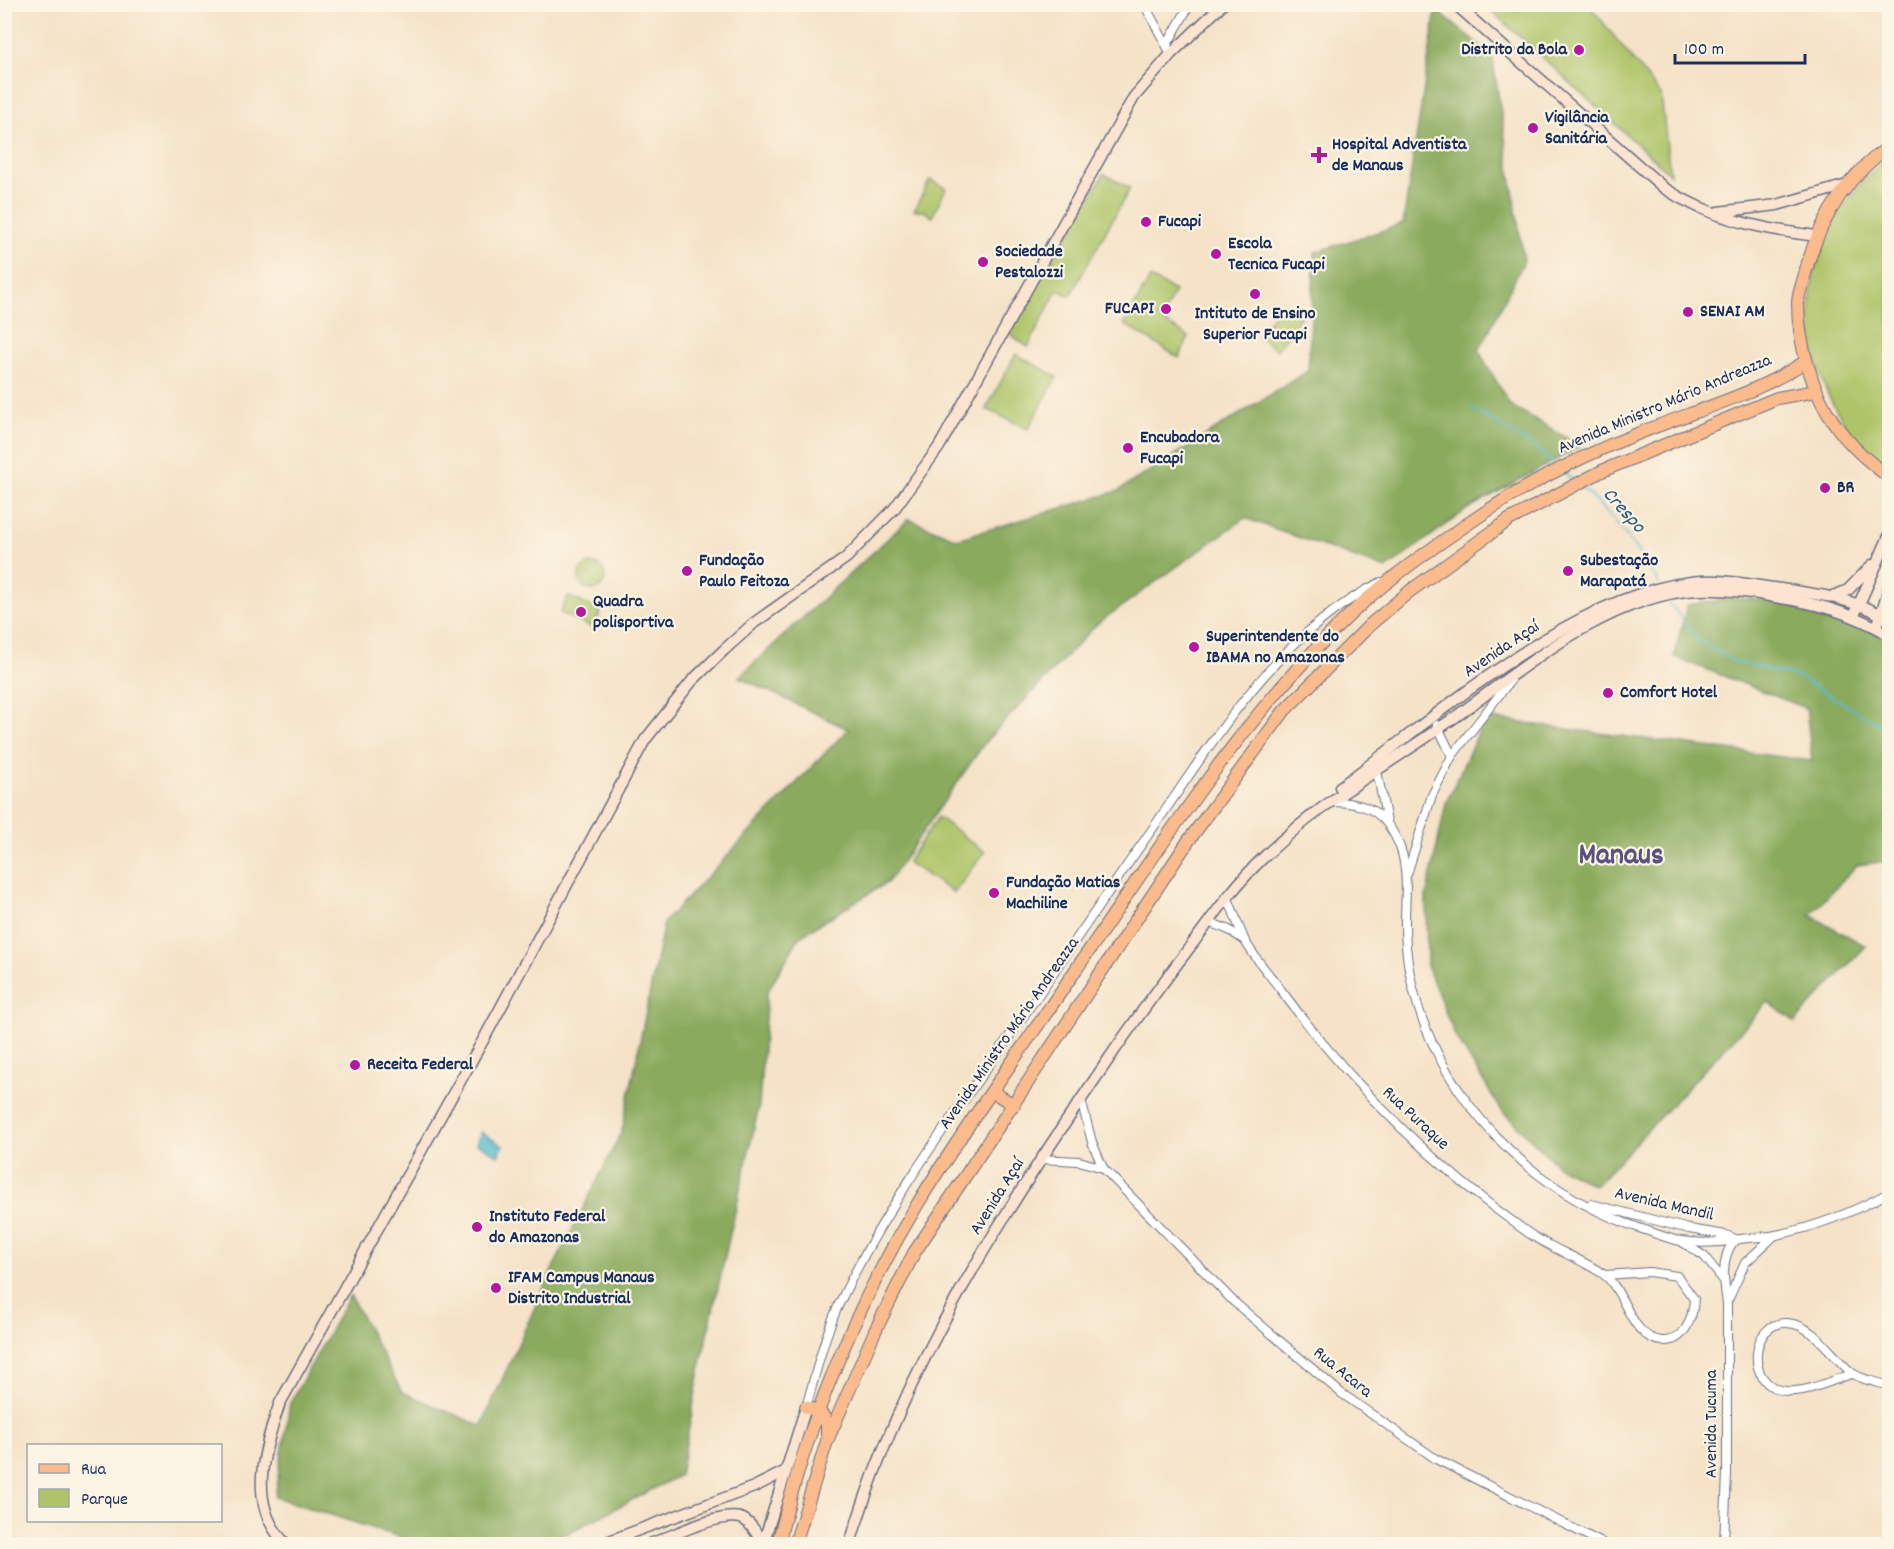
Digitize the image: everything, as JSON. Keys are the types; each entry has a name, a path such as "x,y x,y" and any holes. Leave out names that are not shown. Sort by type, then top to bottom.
{"main road":[{"path":"1890,146 1875,156 1847,184 1816,236 1798,302 1806,361 1816,391 1833,423 1856,452 1890,478"},
{"name":"Avenida Ministro Mário Andreazza","path":"778,1545 812,1409 880,1272 928,1188 1176,825 1268,702 1359,607 1399,573 1469,523 1579,457 1768,385 1806,361"},
{"name":"Avenida Ministro Mário Andreazza","path":"795,1545 827,1441 875,1331 914,1253 1170,868 1285,710 1372,623 1447,563 1509,520 1562,491 1777,398 1816,391"},
{"path":"993,1092 1014,1105"},
{"path":"812,1409 826,1419 827,1441"}],"street":[{"path":"1144,4 1169,49"},
{"path":"286,1545 267,1519 262,1495 261,1469 267,1438 280,1403 486,1035 639,750 692,681 724,650 754,623 846,558 894,509 939,447 1134,97 1169,49 1190,4"},
{"path":"1169,49 1223,4"},
{"path":"1886,4 1890,16"},
{"path":"1456,5 1664,188 1709,213 1771,230 1816,236"},
{"path":"1709,213 1777,205 1847,184"},
{"path":"1856,610 1890,534"},
{"path":"1831,597 1840,595 1858,582 1880,556"},
{"path":"812,1409 830,1324 863,1256 914,1176 1188,777 1241,705 1305,633 1356,596 1399,573"},
{"name":"Avenida Açaí","path":"1227,896 1262,859 1432,718 1557,633 1592,613 1660,588 1692,582 1732,582 1831,597 1856,610"},
{"path":"1876,627 1886,617 1890,584"},
{"name":"Avenida Açaí","path":"850,1545 873,1475 907,1390 971,1273 1040,1159 1136,1019 1209,922 1237,877 1257,854 1324,799 1439,728 1595,620 1660,597 1695,590 1732,590 1856,610"},
{"path":"1856,610 1886,617"},
{"path":"1856,610 1876,627 1890,635"},
{"name":"Avenida Mandil","path":"1406,876 1432,795 1452,756 1516,673"},
{"path":"1432,718 1452,756"},
{"path":"1376,766 1388,825"},
{"name":"Avenida Mandil","path":"1328,802 1354,802 1374,809 1388,825 1400,847 1406,876 1405,926 1410,975 1423,1020 1444,1068 1470,1108 1504,1146 1542,1177 1584,1203 1632,1225 1681,1241 1722,1243 1735,1239 1774,1236 1858,1210 1890,1192"},
{"name":"Rua Puraque","path":"1227,896 1245,941 1328,1051 1401,1129 1529,1233 1606,1275 1639,1327 1650,1336 1662,1341 1673,1339 1686,1329 1693,1316 1695,1299 1677,1276 1649,1272 1606,1275"},
{"name":"Rua Puraque","path":"1209,922 1229,930 1245,941"},
{"name":"Rua Acara","path":"1081,1100 1092,1142 1103,1168 1234,1302 1341,1393 1436,1459 1604,1545"},
{"path":"1040,1159 1079,1161 1103,1168"},
{"name":"Avenida Mandil","path":"1584,1203 1689,1229 1726,1235 1735,1239"},
{"name":"Avenida Tucuma","path":"1727,1304 1734,1282 1745,1263 1774,1236"},
{"name":"Avenida Tucuma","path":"1724,1545 1727,1473 1727,1304 1724,1281 1727,1250 1735,1239"},
{"path":"1681,1241 1704,1256 1724,1281"},
{"path":"1852,1374 1808,1388 1784,1390 1765,1381 1758,1369 1756,1350 1767,1332 1776,1325 1787,1323 1807,1331 1852,1374 1890,1386"},
{"name":"Avenida Ministro Mário Andreazza","path":"763,1544 786,1471 812,1409"},
{"path":"603,1544 719,1500 786,1471"},
{"path":"719,1500 721,1518"},
{"path":"650,1545 721,1518 736,1517 752,1526 763,1544"}],"green space":[{"name":"Distrito da Bola","path":"1485,5 1589,5 1661,95 1670,174"},
{"path":"1436,10 1492,55 1524,261 1479,351 1510,405 1581,446 1469,508 1386,569 1245,518 1097,624 986,741 888,882 800,936 767,992 759,1106 703,1354 680,1475 547,1544 421,1544 275,1497 290,1403 350,1295 402,1392 481,1426 550,1274 622,1131 664,922 848,729 739,677 909,519 957,539 1118,491 1308,371 1315,252 1403,224"},
{"path":"1889,157 1889,470 1854,436 1830,397 1815,356 1810,314 1815,271 1830,230 1855,191"},
{"path":"1104,174 1130,188 1070,296 1057,290 1028,347 1009,333"},
{"path":"930,180 946,188 932,217 924,211 914,210"},
{"path":"1150,278 1175,291 1161,320 1189,337 1179,358 1124,324"},
{"path":"1282,303 1301,316 1277,350 1258,336"},
{"path":"1016,354 1057,377 1028,429 986,409"},
{"path":"592,564 601,568 605,577 601,586 592,590 583,586 579,577 583,568"},
{"name":"Quadra polisportiva","path":"568,596 601,611 593,628 560,613"},
{"path":"1734,598 1800,603 1860,624 1889,642 1889,861 1857,865 1810,915 1866,946 1795,1022 1768,1002 1595,1186 1559,1167 1502,1111 1455,1036 1427,966 1426,898 1446,803 1485,718 1812,761 1806,708 1674,657 1687,605"},
{"path":"938,817 985,852 954,893 907,862"}],"water":[{"path":"481,1132 503,1146 498,1155 476,1143"}],"waterway":[{"name":"Crespo","path":"1471,408 1535,447 1555,465"},
{"name":"Crespo","path":"1564,473 1574,481"},
{"name":"Crespo","path":"1580,486 1624,532 1659,584"},
{"name":"Crespo","path":"1667,600 1698,640 1733,661 1799,677 1890,731"}],"place":[{"name":"Distrito da Bola","path":"1579,50"},
{"name":"Vigilância Sanitária","path":"1533,128"},
{"name":"Hospital Adventista de Manaus","path":"1319,155"},
{"name":"Fucapi","path":"1146,222"},
{"name":"Escola Tecnica Fucapi","path":"1216,254"},
{"name":"Sociedade Pestalozzi","path":"983,262"},
{"name":"Intituto de Ensino Superior Fucapi","path":"1255,294"},
{"name":"FUCAPI","path":"1166,309"},
{"name":"SENAI AM","path":"1688,312"},
{"name":"Encubadora Fucapi","path":"1128,448"},
{"name":"BR","path":"1825,488"},
{"name":"Fundação Paulo Feitoza","path":"687,571"},
{"name":"Subestação Marapatá","path":"1568,571"},
{"name":"Quadra polisportiva","path":"581,612"},
{"name":"Superintendente do IBAMA no Amazonas","path":"1194,647"},
{"name":"Comfort Hotel","path":"1608,693"},
{"name":"Fundação Matias Machiline","path":"994,893"},
{"name":"Receita Federal","path":"355,1065"},
{"name":"Instituto Federal do Amazonas","path":"477,1227"},
{"name":"IFAM Campus Manaus Distrito Industrial","path":"496,1288"}],"district":[{"name":"Manaus","path":"1621,857"}]}
